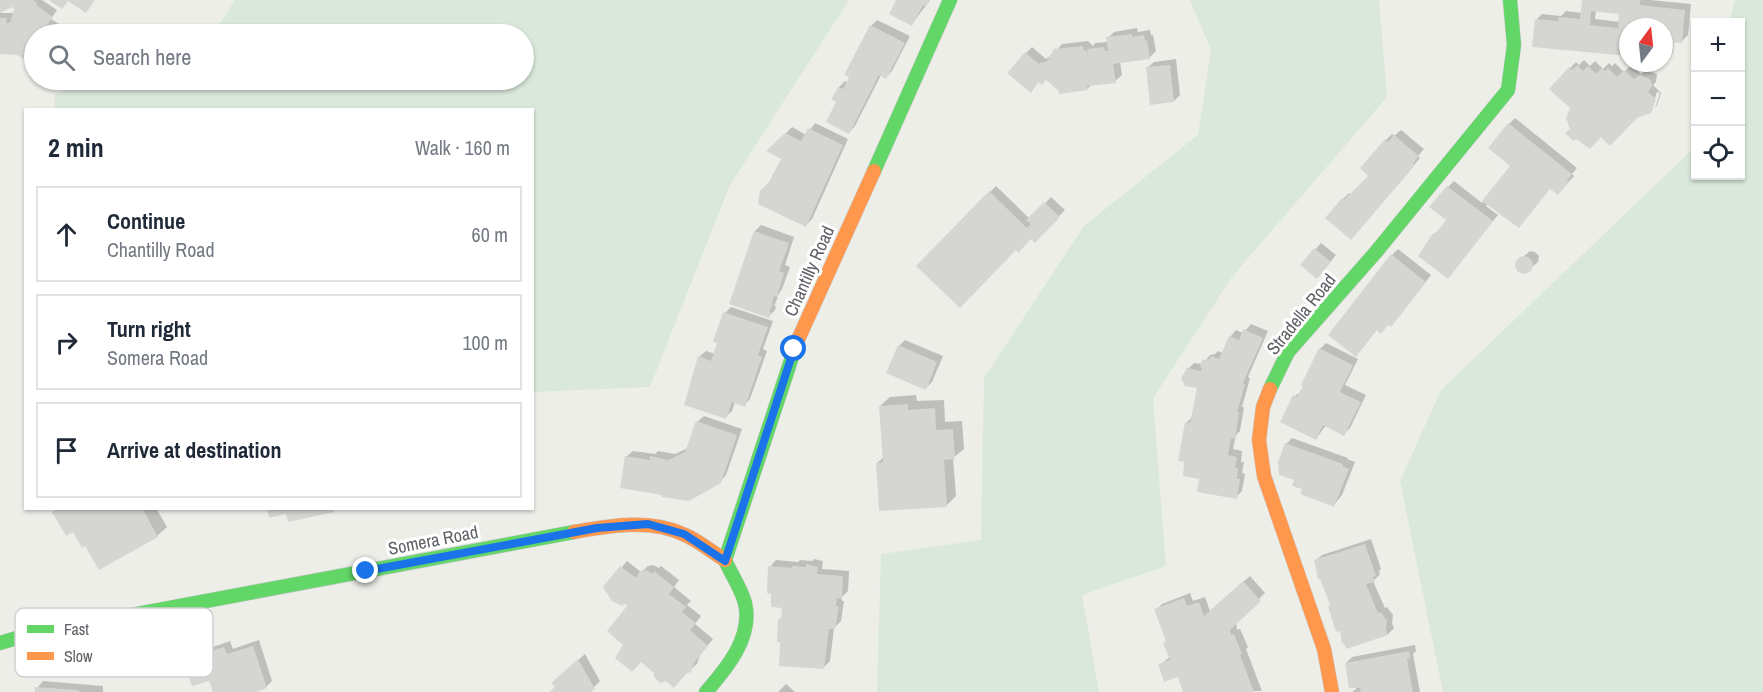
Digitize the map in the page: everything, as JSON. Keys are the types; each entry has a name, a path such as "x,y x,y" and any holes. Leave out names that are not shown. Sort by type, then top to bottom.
{"street":[{"name":"Chantilly Road","path":"725,561 794,349 950,0"},
{"name":"Stradella Road","path":"1332,692 1324,649 1264,476 1258,440 1263,407 1273,380 1288,352 1376,252 1508,90 1514,45 1510,0"},
{"name":"Somera Road","path":"169,608 597,528 648,524 684,534 725,561"},
{"path":"706,692 727,669 745,634 746,606 725,561"},
{"name":"Somera Road","path":"0,643 15,638"}],"green space":[{"path":"235,0 849,0 730,185 650,387 534,392 534,108 55,108 55,95 66,90 534,90 534,24 216,24 221,22"},
{"path":"1190,0 1379,0 1387,97 1232,277 1153,398 1166,566 1082,595 1099,692 877,692 881,554 981,540 984,378 1084,226 1198,135 1211,50"},
{"path":"1735,0 1763,0 1763,692 1443,692 1400,481 1441,390 1691,151 1691,180 1745,180 1745,18 1730,18"}],"building":[{"path":"0,0 33,0 37,3 36,5 53,17 48,24 24,24 24,59 17,55 0,54 0,18 7,18 6,23 10,23 14,9 12,7 0,13"},
{"path":"49,0 95,0 86,13 68,1 62,9"},
{"path":"896,0 929,0 926,7 923,5 912,26 889,14"},
{"path":"1582,0 1640,0 1640,5 1685,10 1682,43 1673,42 1673,18 1619,18 1619,55 1532,47 1535,19 1558,21 1558,17 1580,19","holes":["1591,11 1619,14 1618,28 1590,25"]},
{"path":"870,25 905,43 886,79 879,75 849,134 826,122 836,102 831,100 838,87 843,89 849,77 844,75"},
{"path":"1132,34 1132,37 1144,35 1150,59 1113,64 1116,83 1087,86 1088,90 1059,94 1059,91 1046,80 1042,85 1038,82 1031,93 1007,73 1025,52 1039,64 1047,61 1054,49 1083,46 1083,49 1088,52 1087,49 1104,47 1105,51 1108,51 1106,37"},
{"path":"1170,65 1174,102 1150,105 1146,67"},
{"path":"1577,65 1583,71 1588,66 1596,74 1602,68 1605,71 1608,68 1617,77 1622,72 1626,72 1634,79 1640,75 1648,78 1652,86 1648,92 1656,99 1651,113 1637,118 1610,146 1601,137 1590,149 1576,139 1573,141 1565,133 1570,129 1566,118 1570,108 1549,89 1569,67 1572,70"},
{"path":"1508,123 1572,174 1558,195 1550,189 1519,228 1482,201 1510,166 1488,148"},
{"path":"808,128 843,145 806,227 758,204 760,191 769,182 781,159 766,151 785,133 801,141"},
{"path":"1394,135 1419,156 1413,163 1415,165 1351,240 1325,218 1342,198 1344,200 1368,176 1360,168 1385,139 1388,142"},
{"path":"1447,186 1493,221 1448,279 1418,256 1433,233 1435,235 1446,220 1429,207"},
{"path":"989,191 1027,228 1031,224 1026,220 1044,202 1060,217 1035,243 1031,239 1018,253 1016,250 960,308 916,266"},
{"path":"754,231 789,243 779,271 784,273 777,297 774,296 769,318 729,304"},
{"path":"1314,248 1331,262 1317,279 1300,265"},
{"path":"1391,254 1426,282 1391,327 1388,325 1381,334 1376,330 1356,357 1328,335"},
{"path":"1524,256 1530,259 1533,265 1530,271 1524,274 1518,271 1515,265 1518,259"},
{"path":"723,312 768,327 758,355 762,357 745,407 732,402 726,419 684,405 698,356 711,361 717,343 713,342"},
{"path":"1243,329 1263,338 1243,383 1245,384 1237,412 1239,412 1235,439 1231,438 1228,455 1237,457 1235,468 1238,468 1237,479 1240,479 1237,499 1197,492 1199,479 1183,476 1184,462 1178,461 1185,422 1190,423 1197,388 1184,386 1185,383 1181,378 1187,368 1201,371 1202,360 1209,359 1211,356 1219,359 1229,336 1239,340"},
{"path":"898,345 937,362 926,390 886,373"},
{"path":"1319,348 1353,365 1340,392 1361,402 1344,436 1323,425 1316,440 1280,422 1293,395 1297,397 1303,386 1301,385"},
{"path":"908,404 908,410 935,408 936,430 953,429 955,459 944,460 947,507 879,511 876,463 883,462 879,406"},
{"path":"696,421 737,435 721,483 689,501 620,488 625,456 650,460 650,456 668,460 685,452"},
{"path":"1285,443 1343,464 1342,466 1349,469 1334,507 1300,494 1302,489 1292,486 1294,480 1279,475 1278,462"},
{"path":"55,510 143,510 158,537 99,570 85,546 82,548 73,532 66,536 52,512"},
{"path":"267,510 334,510 334,512 288,522 286,514 269,518"},
{"path":"1365,544 1376,576 1373,577 1375,582 1366,584 1378,613 1381,612 1387,621 1388,635 1346,649 1344,643 1342,644 1340,631 1336,632 1328,606 1330,605 1320,579 1318,579 1314,560"},
{"path":"806,564 818,567 817,574 843,576 842,599 837,598 836,606 839,607 835,629 829,629 824,669 779,666 778,619 781,619 782,608 771,607 771,594 767,593 768,566 792,568 792,566 806,567"},
{"path":"620,566 636,578 640,571 646,570 653,574 654,571 674,587 669,594 686,607 682,612 696,623 690,630 708,646 694,663 691,672 686,674 674,688 666,681 660,683 654,677 654,673 641,662 632,672 615,658 623,645 607,631 627,606 612,601 603,587"},
{"path":"1243,581 1261,601 1230,630 1242,654 1240,655 1254,692 1183,692 1178,677 1164,682 1158,664 1170,660 1163,643 1166,641 1154,609 1184,598 1187,606 1199,602 1204,616"},
{"path":"253,646 267,688 256,692 213,692 209,681 192,686 189,677 213,677 213,650 224,647 227,654"},
{"path":"1409,651 1410,659 1407,659 1413,692 1361,692 1360,688 1349,688 1345,663"},
{"path":"578,659 595,689 591,692 549,692 555,687 551,683"},
{"path":"35,687 79,690 79,692 35,692"}],"traffic: fast":[{"path":"874,171 950,0"},
{"path":"1270,389 1288,352 1376,252 1508,90 1514,45 1510,0"},
{"path":"706,692 730,662 742,640 746,616 745,603 725,560 797,342"},
{"path":"169,608 574,532"},
{"path":"0,643 15,638"}],"traffic: slow":[{"path":"797,342 874,171"},
{"path":"1270,389 1263,407 1259,440 1264,476 1324,649 1332,692"},
{"path":"574,532 630,525 658,527 690,537 725,560"}],"route":[{"path":"366,571 597,528 648,524 684,534 725,561 794,349"}]}
